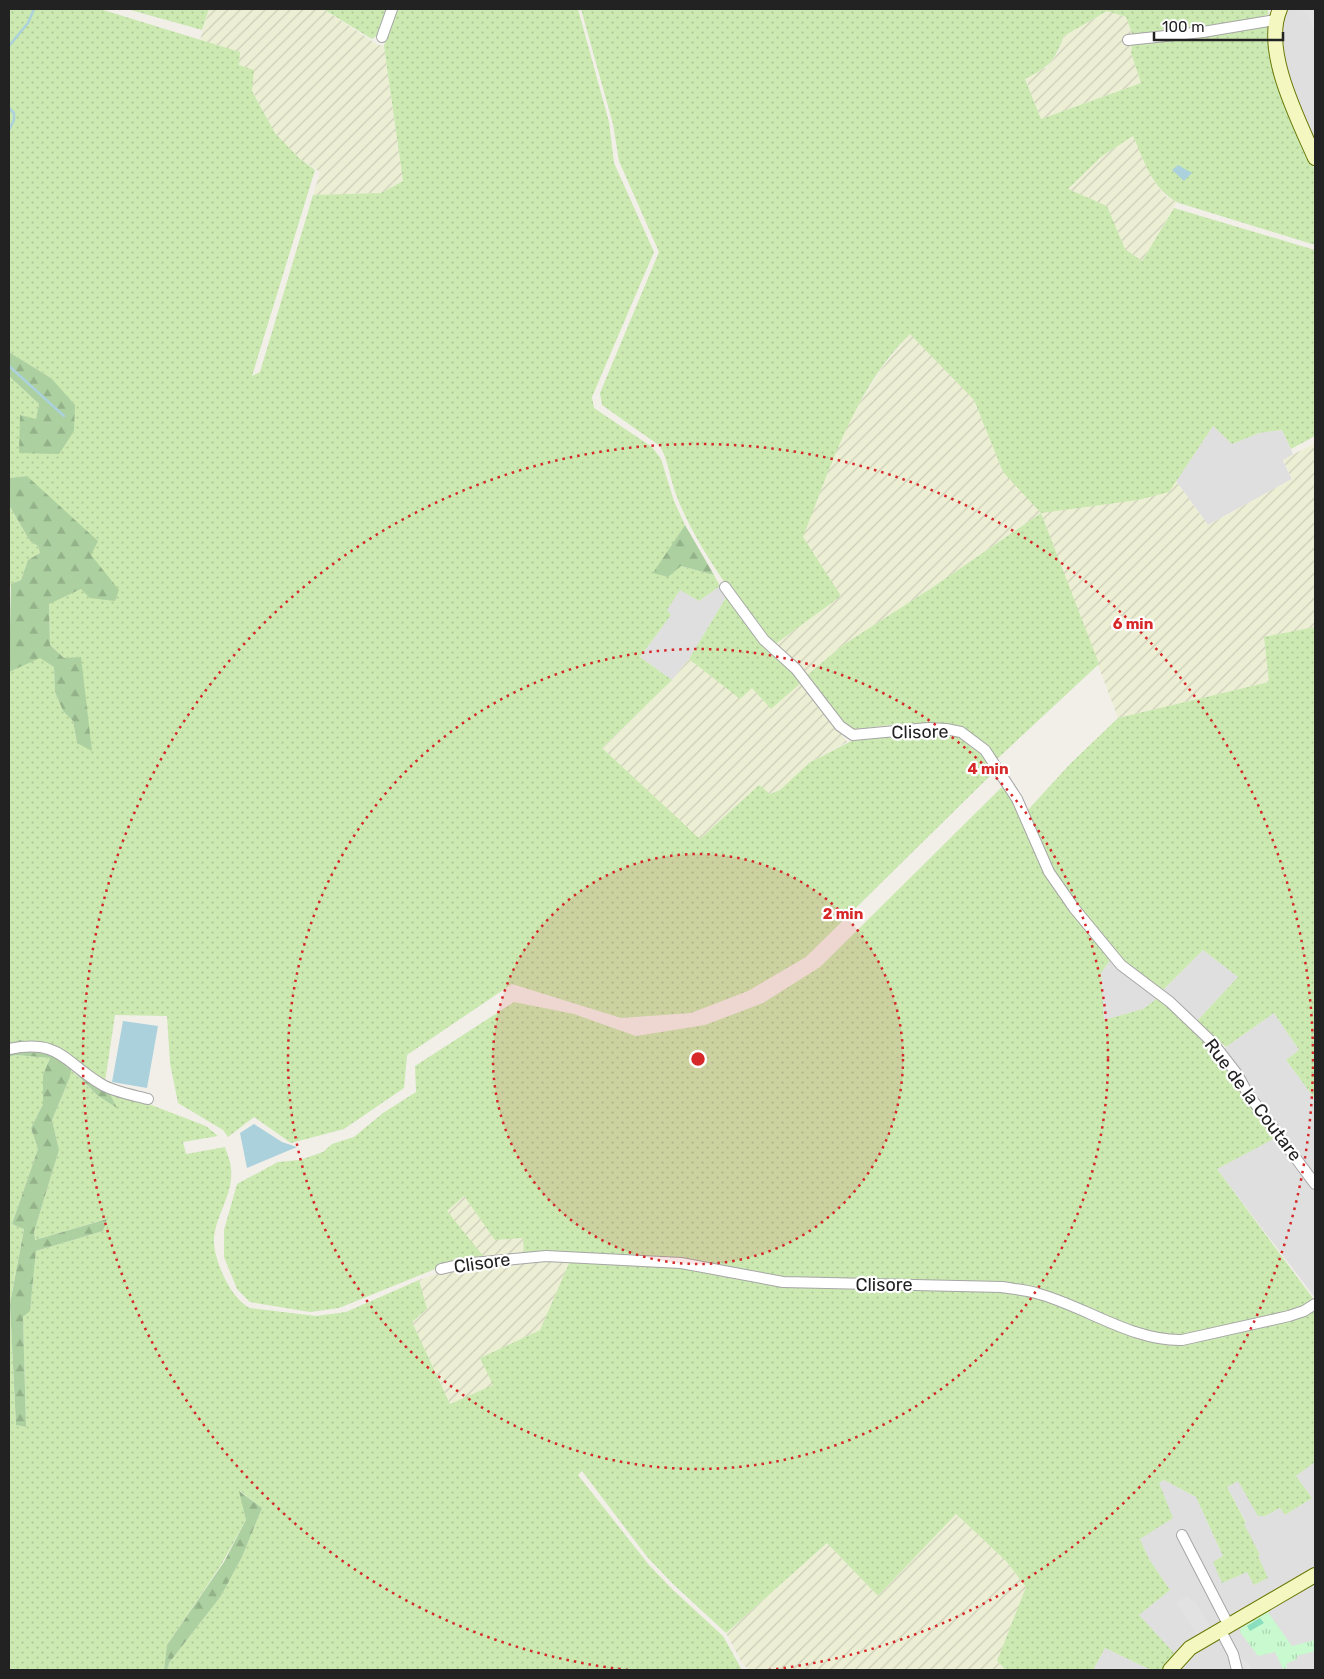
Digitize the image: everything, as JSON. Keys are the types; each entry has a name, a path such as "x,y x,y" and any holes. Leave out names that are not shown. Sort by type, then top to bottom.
{"street":[{"path":"382,37 392,9"},
{"path":"1128,40 1203,32 1278,14 1276,53 1283,78 1315,158"},
{"name":"Clisore","path":"725,587 764,640 796,669 840,726 853,735 928,728 946,729 961,732 985,750 1018,799 1049,872 1099,939"},
{"name":"Rue de la Coutare","path":"1099,939 1120,965 1170,1002 1213,1043 1237,1074 1248,1094 1315,1184"},
{"path":"9,1049 25,1046 43,1046 57,1051 101,1084 148,1099"},
{"name":"Clisore","path":"441,1269 462,1264 546,1256 681,1263 783,1282 1002,1287 1036,1292 1143,1333 1170,1340 1182,1340 1289,1316 1304,1311 1315,1304"},
{"path":"1182,1535 1225,1628 1237,1670"},
{"path":"1170,1670 1190,1648 1315,1574"}],"shaded area":[{"path":"1289,9 1315,9 1315,147 1282,57 1280,22"},
{"path":"1300,9 1315,9 1315,31 1307,13"},
{"path":"1213,426 1232,444 1259,433 1282,430 1293,454 1283,461 1292,479 1208,525 1176,481"},
{"path":"720,586 728,594 689,659 672,680 640,657 671,615 667,610 680,589 699,601"},
{"path":"1203,950 1238,977 1197,1021 1161,992"},
{"path":"1111,959 1159,997 1143,1009 1104,1020 1101,973"},
{"path":"1274,1013 1299,1050 1286,1060 1315,1099 1315,1298 1217,1169 1276,1137 1218,1053"},
{"path":"1315,1462 1315,1670 1161,1670 1174,1654 1139,1615 1170,1590 1149,1559 1140,1539 1159,1483 1164,1480 1196,1497 1223,1556 1222,1583 1247,1571 1254,1585 1267,1578 1258,1556 1260,1555 1243,1524 1246,1522 1227,1487 1238,1481 1265,1516 1280,1508 1285,1515 1312,1498 1296,1476"},
{"path":"1188,1596 1191,1602 1195,1601 1211,1628 1197,1636 1176,1602"},
{"path":"1105,1648 1151,1670 1093,1670"},
{"path":"1239,1654 1254,1670 1241,1670"}],"green space":[{"path":"9,9 100,9 240,52 239,65 254,70 252,91 275,133 299,158 315,170 252,376 260,372 313,195 381,193 403,181 384,46 393,9 578,9 609,122 614,163 654,252 592,397 594,408 652,447 661,459 674,501 685,525 654,573 681,566 714,575 720,586 699,601 680,590 667,610 671,615 640,657 672,680 602,748 700,839 759,785 770,794 780,790 809,763 857,738 923,732 960,734 976,746 997,769 806,957 748,991 691,1013 621,1018 512,984 407,1055 404,1088 344,1129 291,1143 254,1117 228,1137 223,1130 178,1103 170,1063 167,1016 115,1015 105,1082 20,1040 9,1043 9,672 40,657 54,667 55,692 63,711 73,721 77,743 81,658 64,658 50,645 49,603 81,589 91,555 27,476 9,478 9,376 39,404 36,420 20,415 59,454 51,378 9,352"},
{"path":"127,9 209,9 202,30"},
{"path":"209,9 323,9 378,45 384,46 403,181 381,193 313,195 320,172 299,158 275,133 238,65 200,40"},
{"path":"323,9 388,9 381,33 372,39"},
{"path":"581,9 1267,9 1269,14 1258,18 1133,36 1126,17 1107,11 1064,36 1054,58 1046,67 1025,79 1041,119 1141,83 1131,53 1132,43 1267,23 1268,45 1315,171 1315,245 1179,203 1162,191 1156,183 1133,136 1102,156 1068,189 1107,206 1125,249 1142,261 1174,208 1315,250 1315,436 1291,449 1282,430 1259,433 1232,444 1213,426 1169,492 1138,500 1041,513 1003,472 974,400 910,334 891,355 859,403 846,429 803,537 841,596 774,645 733,594 695,535 677,497 660,446 602,405 600,393 659,252 619,161 613,124"},
{"path":"1107,11 1126,17 1133,36 1131,53 1141,83 1041,119 1025,78 1047,67 1058,53 1064,36"},
{"path":"1133,136 1153,180 1165,196 1177,202 1142,261 1125,249 1107,206 1068,189 1102,156"},
{"path":"910,333 974,400 1003,472 1168,492 1176,481 1208,525 1292,479 1283,460 1315,443 1315,627 1264,638 1269,682 1118,718 1041,513 933,587 843,645 806,676 774,645 841,596 802,537 847,423 882,368"},
{"path":"9,352 51,378 75,405 74,431 59,454 19,453 20,415 36,419 39,404 9,376"},
{"path":"27,476 98,541 91,555 119,590 115,601 90,598 81,589 49,604 50,645 64,658 81,657 92,751 77,743 73,721 63,711 55,692 54,667 40,658 9,672 11,584 21,580 28,560 40,553 38,546 30,541 9,505 9,478"},
{"path":"9,505 30,541 38,546 40,553 28,560 21,580 11,584 9,592"},
{"path":"1041,513 1099,664 997,759 984,744 969,732 943,724 893,725 849,730 806,676 843,645 933,587"},
{"path":"685,525 714,575 681,566 668,577 653,573"},
{"path":"728,594 803,681 771,709 752,688 740,699 689,659"},
{"path":"1315,627 1315,1099 1286,1060 1299,1050 1274,1013 1226,1047 1197,1021 1238,977 1203,950 1161,992 1123,963 1099,937 1042,852 1027,811 1070,764 1118,718 1269,682 1264,637"},
{"path":"689,659 740,699 752,688 803,681 847,742 809,763 781,790 770,794 759,786 700,840 602,748 672,680"},
{"path":"1006,783 1050,880 1111,959 1101,973 1104,1020 1143,1009 1159,997 1218,1053 1277,1137 1217,1169 1315,1301 1287,1314 1170,1338 1134,1327 1053,1293 776,1278 707,1264 524,1254 523,1238 495,1240 464,1196 447,1211 484,1257 445,1265 339,1308 310,1312 250,1302 237,1289 224,1257 224,1230 237,1184 278,1162 300,1160 323,1152 332,1144 354,1137 383,1113 416,1092 415,1066 514,1002 574,1014 636,1036 705,1025 763,1003 820,967"},
{"path":"20,1040 49,1045 107,1088 117,1108 97,1095 71,1069 70,1077 52,1120 59,1150 34,1232 35,1240 107,1219 103,1231 36,1251 30,1311 23,1317 26,1427 16,1425 10,1304 24,1229 12,1224 38,1149 31,1128 43,1104 43,1075 50,1058 16,1055 9,1057 9,1043"},
{"path":"16,1055 50,1058 43,1075 43,1104 31,1128 38,1149 12,1224 24,1228 10,1304 16,1425 26,1427 23,1317 30,1310 36,1251 103,1231 106,1219 35,1240 34,1232 59,1150 52,1120 70,1077 70,1069 97,1095 116,1107 107,1088 206,1126 218,1136 183,1142 186,1154 225,1147 231,1169 231,1179 217,1225 214,1243 221,1270 231,1289 243,1304 250,1308 316,1316 346,1312 419,1280 427,1309 412,1322 450,1404 493,1385 480,1358 540,1330 570,1261 684,1267 775,1285 843,1289 985,1289 1023,1293 1151,1339 1178,1345 1315,1306 1315,1462 1296,1476 1312,1498 1285,1515 1280,1508 1265,1516 1258,1516 1238,1481 1227,1487 1246,1523 1244,1524 1260,1555 1258,1556 1268,1578 1254,1585 1247,1572 1222,1583 1213,1562 1223,1556 1196,1497 1164,1480 1159,1483 1173,1518 1140,1539 1149,1559 1170,1590 1139,1615 1175,1654 1161,1670 1151,1670 1105,1648 1093,1670 1006,1670 997,1661 1026,1587 1006,1561 956,1514 878,1596 827,1543 726,1633 648,1558 582,1471 578,1475 649,1565 723,1636 742,1670 168,1670 169,1663 221,1596 242,1557 262,1508 240,1491 246,1520 221,1565 167,1645 164,1670 9,1670 9,1057"},
{"path":"464,1196 495,1239 523,1238 524,1254 570,1261 540,1330 480,1358 494,1385 450,1404 412,1322 427,1309 419,1280 456,1266 447,1211"},
{"path":"239,1491 262,1508 242,1557 221,1596 169,1663 168,1670 164,1670 167,1645 224,1562 246,1520"},
{"path":"956,1514 1006,1561 1026,1587 997,1661 1006,1670 749,1670 742,1663 726,1633 827,1543 878,1596"},
{"path":"1267,1611 1292,1646 1315,1640 1315,1651 1297,1656 1297,1659 1286,1664 1287,1668 1283,1669 1275,1652 1258,1656 1240,1632 1241,1628"},
{"path":"1260,1618 1264,1623 1250,1631 1247,1626"}],"water":[{"path":"1178,165 1192,173 1184,181 1172,170"},
{"path":"123,1021 158,1026 147,1088 112,1082"},
{"path":"254,1124 282,1142 297,1147 247,1168 240,1133"}],"waterway":[{"path":"9,46 28,23 34,9"},
{"path":"9,108 14,113 14,120 9,130"},
{"path":"9,366 64,416"}]}
